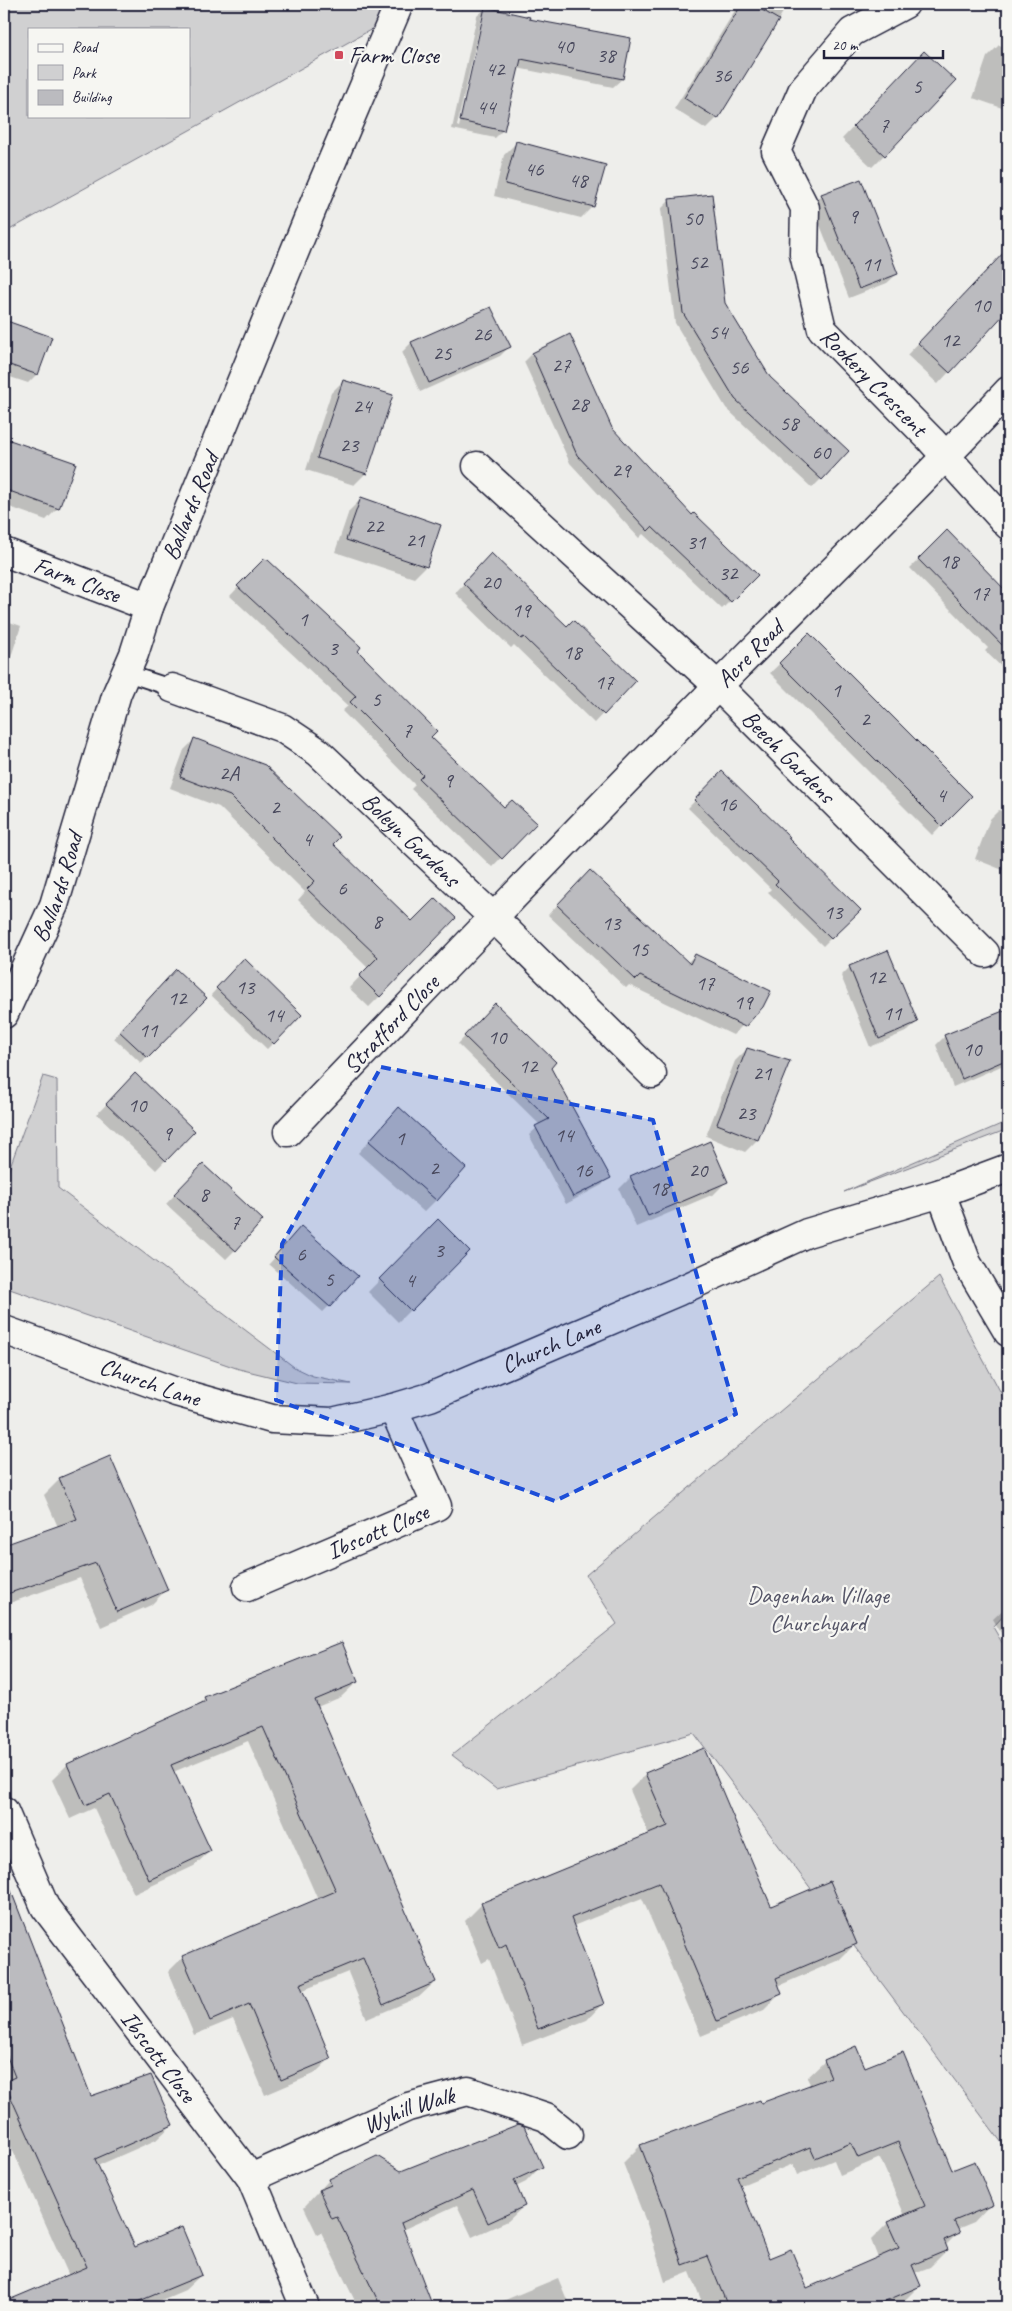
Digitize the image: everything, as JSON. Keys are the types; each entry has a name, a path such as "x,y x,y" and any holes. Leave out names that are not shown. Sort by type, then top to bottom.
{"street":[{"name":"Ballards Road","path":"4,1014 54,905 117,693 149,607 315,201 398,4"},
{"name":"Rookery Crescent","path":"905,4 852,32 803,89 776,151 805,208 804,254 822,329 946,457"},
{"name":"Acre Road","path":"493,917 718,686 946,457 1008,391"},
{"path":"946,457 1008,525"},
{"name":"Beech Gardens","path":"476,466 718,686 985,953"},
{"name":"Farm Close","path":"4,552 149,607"},
{"name":"Boleyn Gardens","path":"172,688 282,728 318,752 493,917 652,1074"},
{"name":"Stratford Close","path":"288,1132 493,917"},
{"name":"Church Lane","path":"4,1330 176,1392 272,1419 332,1422 393,1408 430,1397 807,1233 941,1193 1008,1168"},
{"path":"941,1193 967,1263 1008,1332"},
{"name":"Ibscott Close","path":"247,1587 437,1506 393,1408"},
{"name":"Ibscott Close","path":"4,1811 45,1907 251,2178 305,2307"},
{"name":"Wyhill Walk","path":"251,2178 408,2107 468,2090 546,2116 568,2134"}],"lane":[{"name":"Boleyn Gardens","path":"126,673 172,688"}],"highlighted area":[{"path":"381,1067 653,1120 736,1414 555,1501 276,1400 282,1244"}],"green space":[{"path":"4,4 391,4 383,23 4,233"},
{"path":"43,1076 57,1080 58,1188 294,1367 313,1376 351,1384 297,1383 239,1369 4,1287 4,1183"},
{"path":"1008,1121 1008,1129 844,1192"},
{"name":"Dagenham Village Churchyard","path":"939,1277 1008,1406 1008,1611 993,1627 1008,1653 1008,2151 694,1733 496,1789 452,1755 617,1624 586,1575"}],"building":[{"path":"742,4 752,4 779,20 718,119 684,98"},
{"path":"485,7 530,17 529,19 631,38 623,79 521,59 504,131 460,121"},
{"path":"924,51 956,81 885,156 853,126"},
{"path":"516,141 606,165 594,207 505,184"},
{"path":"861,179 898,274 859,289 821,194"},
{"path":"712,194 725,303 770,377 849,451 822,480 735,399 683,313 669,199"},
{"path":"1008,248 1008,310 950,373 918,343"},
{"path":"491,307 511,347 429,383 411,342"},
{"path":"4,320 52,337 38,375 4,363"},
{"path":"570,334 612,428 692,515 694,513 758,575 731,602 652,527 648,531 577,455 532,353"},
{"path":"343,380 393,395 367,474 317,458"},
{"path":"4,438 76,463 59,509 4,489"},
{"path":"361,497 441,525 427,567 346,540"},
{"path":"947,530 1008,593 1008,651 918,559"},
{"path":"491,553 567,626 573,620 636,681 604,715 524,637 521,639 463,583"},
{"path":"264,559 268,560 361,647 358,651 437,731 431,737 504,807 512,800 537,823 502,859 419,779 423,775 350,702 356,696 237,586"},
{"path":"809,633 972,796 942,826 779,663"},
{"path":"194,738 265,765 340,837 333,844 412,921 435,898 456,918 380,997 359,976 378,957 307,889 315,881 230,796 180,777"},
{"path":"722,771 861,910 831,939 775,884 778,881 694,800"},
{"path":"590,870 690,964 695,954 771,991 763,1007 745,1027 640,976 636,980 557,905"},
{"path":"888,950 918,1022 879,1039 849,966"},
{"path":"244,958 302,1015 274,1044 216,988"},
{"path":"176,969 207,998 148,1058 119,1031"},
{"path":"495,1003 556,1062 551,1068 611,1178 573,1197 535,1126 549,1119 464,1036"},
{"path":"1008,1009 1008,1059 962,1079 944,1035"},
{"path":"747,1048 790,1061 758,1140 717,1124"},
{"path":"135,1073 195,1131 166,1161 106,1104"},
{"path":"399,1107 466,1168 437,1201 369,1141"},
{"path":"710,1141 728,1182 648,1216 630,1176"},
{"path":"203,1164 263,1220 236,1251 174,1194"},
{"path":"438,1219 470,1251 411,1311 379,1279"},
{"path":"301,1226 358,1276 330,1307 274,1257"},
{"path":"110,1456 168,1590 117,1612 96,1563 4,1595 4,1545 77,1519 59,1478"},
{"path":"342,1642 358,1682 315,1700 436,1982 383,2005 363,1958 300,1984 331,2059 281,2080 249,2004 210,2021 182,1956 336,1891 263,1727 171,1765 211,1851 149,1880 110,1794 85,1805 67,1764 206,1701 204,1697"},
{"path":"704,1748 771,1906 830,1881 857,1944 776,1978 782,1994 717,2021 659,1883 571,1918 604,2004 538,2029 506,1944 499,1948 481,1903 668,1826 645,1773"},
{"path":"4,1878 6,1878 91,2096 151,2075 173,2125 95,2159 135,2247 182,2227 202,2275 125,2307 4,2307 4,2302 87,2267 4,2082 15,2077 4,2049"},
{"path":"856,2046 865,2067 903,2052 952,2170 975,2161 993,2205 954,2221 960,2233 944,2240 948,2250 912,2265 921,2286 871,2307 728,2307 707,2256 682,2265 664,2207 640,2145 760,2100 761,2103 831,2077 824,2060","holes":["898,2142 925,2206 887,2222 899,2248 807,2288 791,2249 769,2258 737,2177 810,2147 815,2158 851,2143 858,2158"]},
{"path":"519,2124 524,2126 543,2167 514,2180 525,2206 488,2223 473,2190 401,2223 433,2307 381,2307 337,2217 332,2219 319,2190 331,2185 329,2179 377,2156 401,2171"}],"place":[{"name":"Farm Close","path":"339,55"}]}
